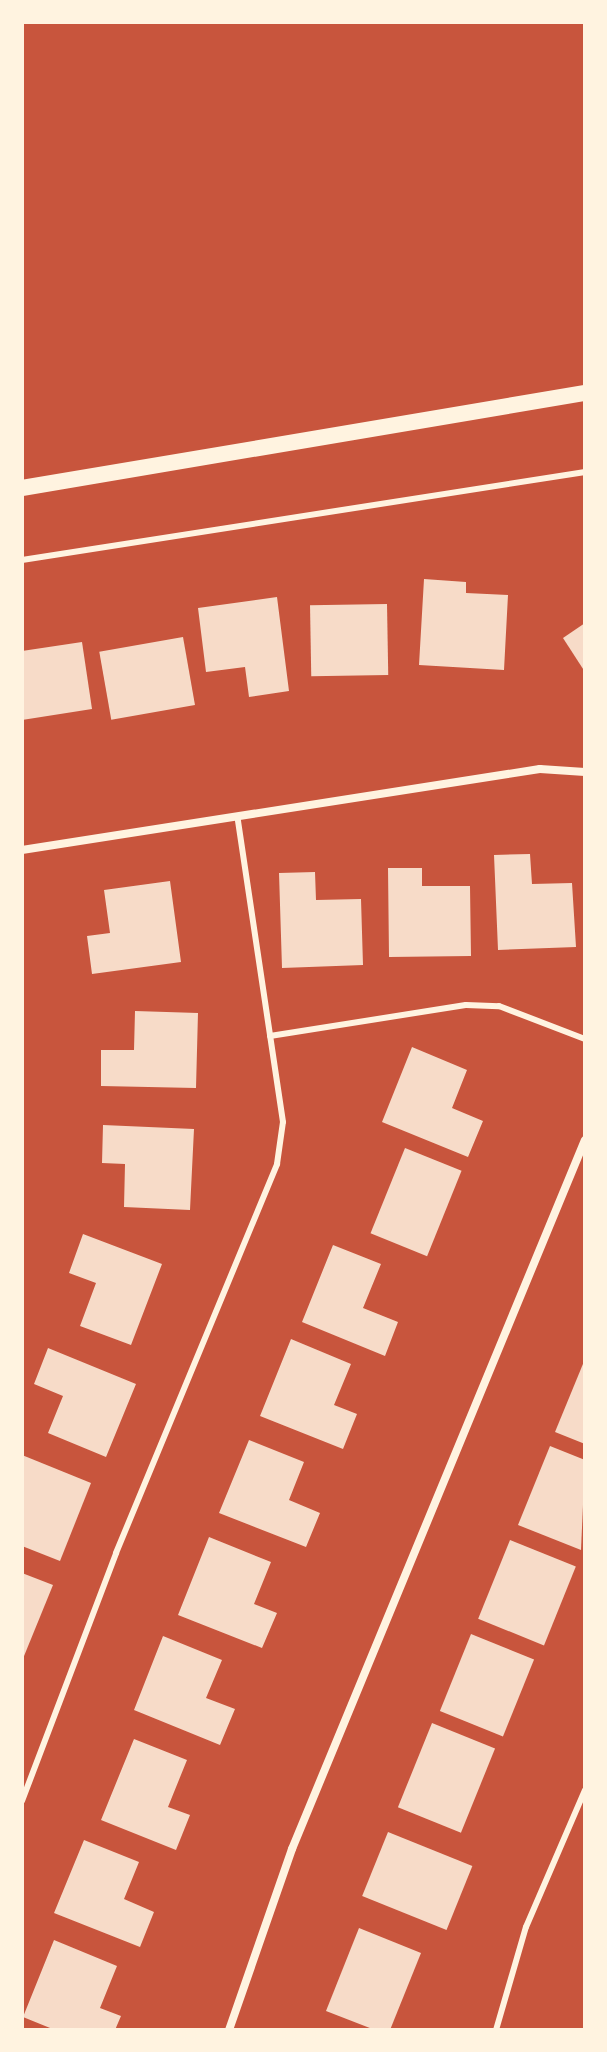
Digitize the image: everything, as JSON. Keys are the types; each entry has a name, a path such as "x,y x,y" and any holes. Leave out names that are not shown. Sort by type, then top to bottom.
{"main road":[{"path":"22,488 585,393"}],"street":[{"path":"22,850 540,769 585,772"},
{"path":"229,2030 292,1849 585,1140"}],"lane":[{"path":"22,560 585,472"},
{"path":"22,1801 116,1553 277,1164 283,1122 237,816"},
{"path":"270,1036 466,1005 499,1006 585,1039"},
{"path":"496,2030 526,1927 585,1790"}],"building":[{"path":"424,579 466,582 466,593 508,595 504,670 419,665"},
{"path":"277,597 289,691 249,697 245,667 206,672 198,608"},
{"path":"387,604 388,675 311,676 310,605"},
{"path":"585,623 585,672 563,638"},
{"path":"183,637 195,705 111,720 99,652"},
{"path":"82,642 92,709 22,720 22,651"},
{"path":"530,854 532,884 572,883 576,947 498,950 494,855"},
{"path":"388,868 422,868 422,886 470,886 471,956 389,957"},
{"path":"315,872 316,900 361,899 363,965 282,968 279,873"},
{"path":"170,881 181,962 92,974 87,936 110,933 104,890"},
{"path":"135,1011 198,1013 196,1088 101,1086 101,1050 134,1050"},
{"path":"412,1047 467,1070 452,1108 483,1121 468,1157 382,1122"},
{"path":"103,1125 194,1129 190,1210 124,1207 125,1164 102,1163"},
{"path":"405,1148 462,1171 427,1256 371,1233"},
{"path":"83,1234 162,1264 131,1345 80,1326 96,1283 69,1273"},
{"path":"333,1245 381,1264 363,1308 398,1322 385,1356 302,1322"},
{"path":"291,1339 351,1364 334,1405 357,1414 343,1449 260,1416"},
{"path":"48,1348 136,1384 106,1457 48,1433 63,1396 34,1384"},
{"path":"585,1359 585,1444 555,1432"},
{"path":"249,1440 304,1462 289,1500 320,1513 306,1547 219,1513"},
{"path":"550,1446 585,1460 581,1550 518,1525"},
{"path":"22,1455 91,1483 60,1561 22,1546"},
{"path":"209,1537 271,1562 254,1604 277,1613 262,1648 178,1615"},
{"path":"510,1540 576,1567 544,1645 478,1619"},
{"path":"22,1573 53,1585 22,1661"},
{"path":"471,1634 534,1659 503,1736 440,1711"},
{"path":"163,1636 222,1660 206,1698 235,1709 220,1745 134,1710"},
{"path":"432,1723 495,1748 461,1833 398,1807"},
{"path":"134,1739 187,1760 168,1807 190,1815 176,1850 101,1820"},
{"path":"388,1832 472,1866 447,1930 362,1896"},
{"path":"84,1840 139,1862 124,1899 154,1912 140,1947 54,1913"},
{"path":"359,1928 421,1953 390,2030 375,2030 326,2011"},
{"path":"54,1940 117,1966 100,2008 121,2016 115,2030 55,2030 23,2017"}]}
